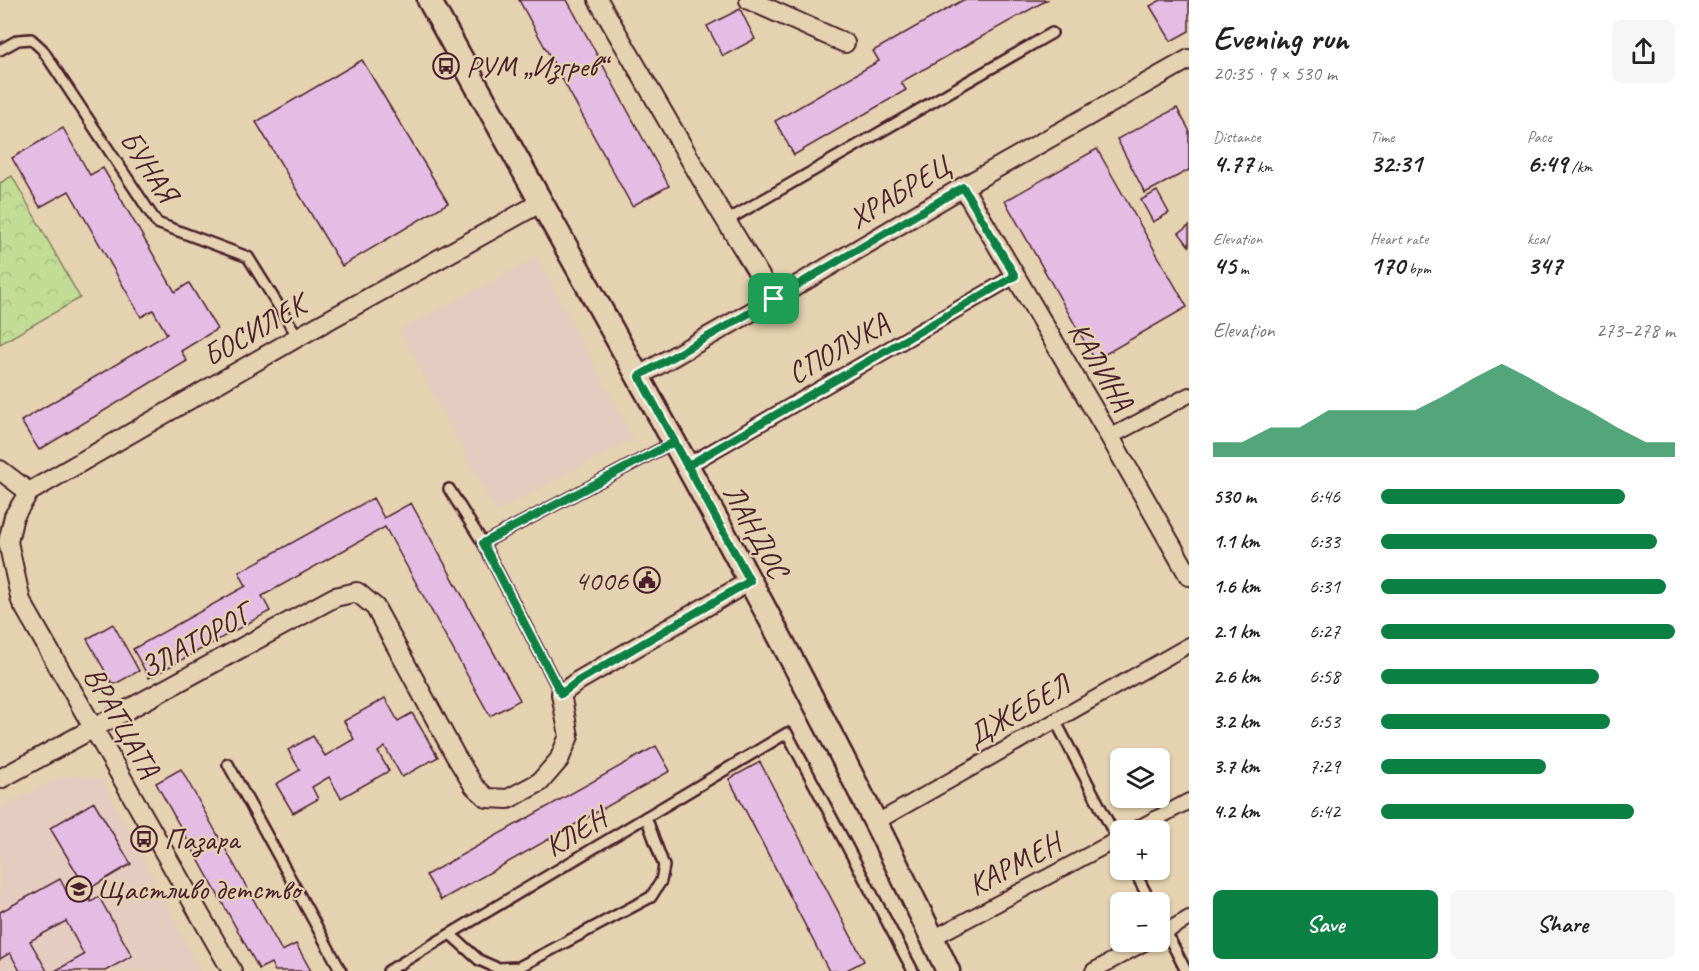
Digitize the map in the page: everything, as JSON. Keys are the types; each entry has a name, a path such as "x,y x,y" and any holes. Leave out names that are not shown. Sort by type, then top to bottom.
{"street":[{"name":"ЛАНДОС","path":"429,0 540,203 639,376 750,581 875,823 948,971"},
{"path":"598,0 774,299"},
{"path":"749,0 845,43"},
{"name":"ХРАБРЕЦ","path":"639,376 963,187 1189,59"},
{"name":"КАЛИНА","path":"963,187 1110,437 1184,556 1189,576"},
{"name":"БОСИЛЕК","path":"29,492 540,203"},
{"name":"СПОЛУКА","path":"687,466 1015,276"},
{"path":"1110,437 1189,395"},
{"path":"0,470 29,492"},
{"name":"ВРАТЦАТА","path":"29,492 14,516 8,542 21,601 232,971"},
{"path":"561,694 578,681 750,581"},
{"name":"ЗЛАТОРОГ","path":"0,779 335,597 357,592 375,607 455,755 474,786 487,798 508,799 540,782 559,760 569,736 561,694"},
{"name":"ДЖЕБЕЛ","path":"875,823 1189,645"},
{"path":"1154,820 1189,801"},
{"name":"КАРМЕН","path":"933,938 1110,846"},
{"path":"1170,925 1189,918"},
{"path":"1093,971 1128,952"}],"lane":[{"path":"726,221 1052,33"},
{"name":"БУНАЯ","path":"0,50 18,40 31,39 42,49 157,223 248,257 298,338"},
{"path":"483,543 674,442"},
{"path":"449,489 483,543 561,694"},
{"path":"1055,720 1110,822"},
{"name":"КЛЕН","path":"388,971 787,733 913,971"},
{"path":"228,764 341,971"},
{"path":"450,934 479,960 497,968 519,967 651,897 661,881 664,866 646,817"},
{"path":"1170,944 1186,971"}],"shaded area":[{"path":"537,257 633,439 496,512 400,330"},
{"name":"Щастливо детство","path":"79,775 103,780 200,971 0,971 0,808 60,777"}],"green space":[{"path":"12,176 80,298 0,344 0,183"}],"building":[{"path":"519,0 567,0 669,186 632,206"},
{"path":"963,0 1047,0 901,82 906,90 794,155 775,121 879,61 873,51"},
{"path":"1161,0 1189,0 1189,31 1171,41 1150,6"},
{"path":"740,9 755,39 723,56 707,26"},
{"path":"362,60 448,203 342,266 256,122"},
{"path":"1177,108 1189,130 1189,170 1145,193 1117,139"},
{"path":"63,128 90,175 103,168 175,292 189,283 217,329 181,351 187,361 39,450 21,421 167,334 153,310 141,317 69,191 40,207 12,158"},
{"path":"1097,149 1187,307 1095,360 1005,201"},
{"path":"1157,191 1169,213 1153,222 1141,200"},
{"path":"1189,226 1189,246 1179,233"},
{"path":"373,498 384,518 411,503 520,700 490,716 385,527 262,596 270,611 149,678 133,649 246,586 239,572"},
{"path":"113,624 139,671 113,685 87,639"},
{"path":"385,698 398,721 412,713 438,757 402,777 385,747 378,752 389,771 341,798 329,777 312,787 318,799 293,813 276,784 300,770 288,750 313,736 325,756 354,739 344,721"},
{"path":"656,746 670,771 441,900 426,875"},
{"path":"760,762 864,961 845,971 829,971 729,779"},
{"path":"181,769 282,951 296,944 311,971 275,971 271,963 259,969 156,783"},
{"path":"94,802 131,864 87,890 50,828"},
{"path":"60,879 71,900 85,892 91,902 99,897 132,956 105,971 55,971 84,955 66,921 30,941 47,971 20,971 10,953 0,959 0,912"}],"place":[{"name":"РУМ „Изгрев“","path":"446,66"},
{"name":"4006","path":"647,580"},
{"name":"Пазара","path":"144,839"},
{"name":"Щастливо детство","path":"79,889"}],"route":[{"path":"774,299 639,376 674,442 687,466 750,581 578,681 561,694 483,543 674,442 687,466 1015,276 963,187 774,299"}]}
